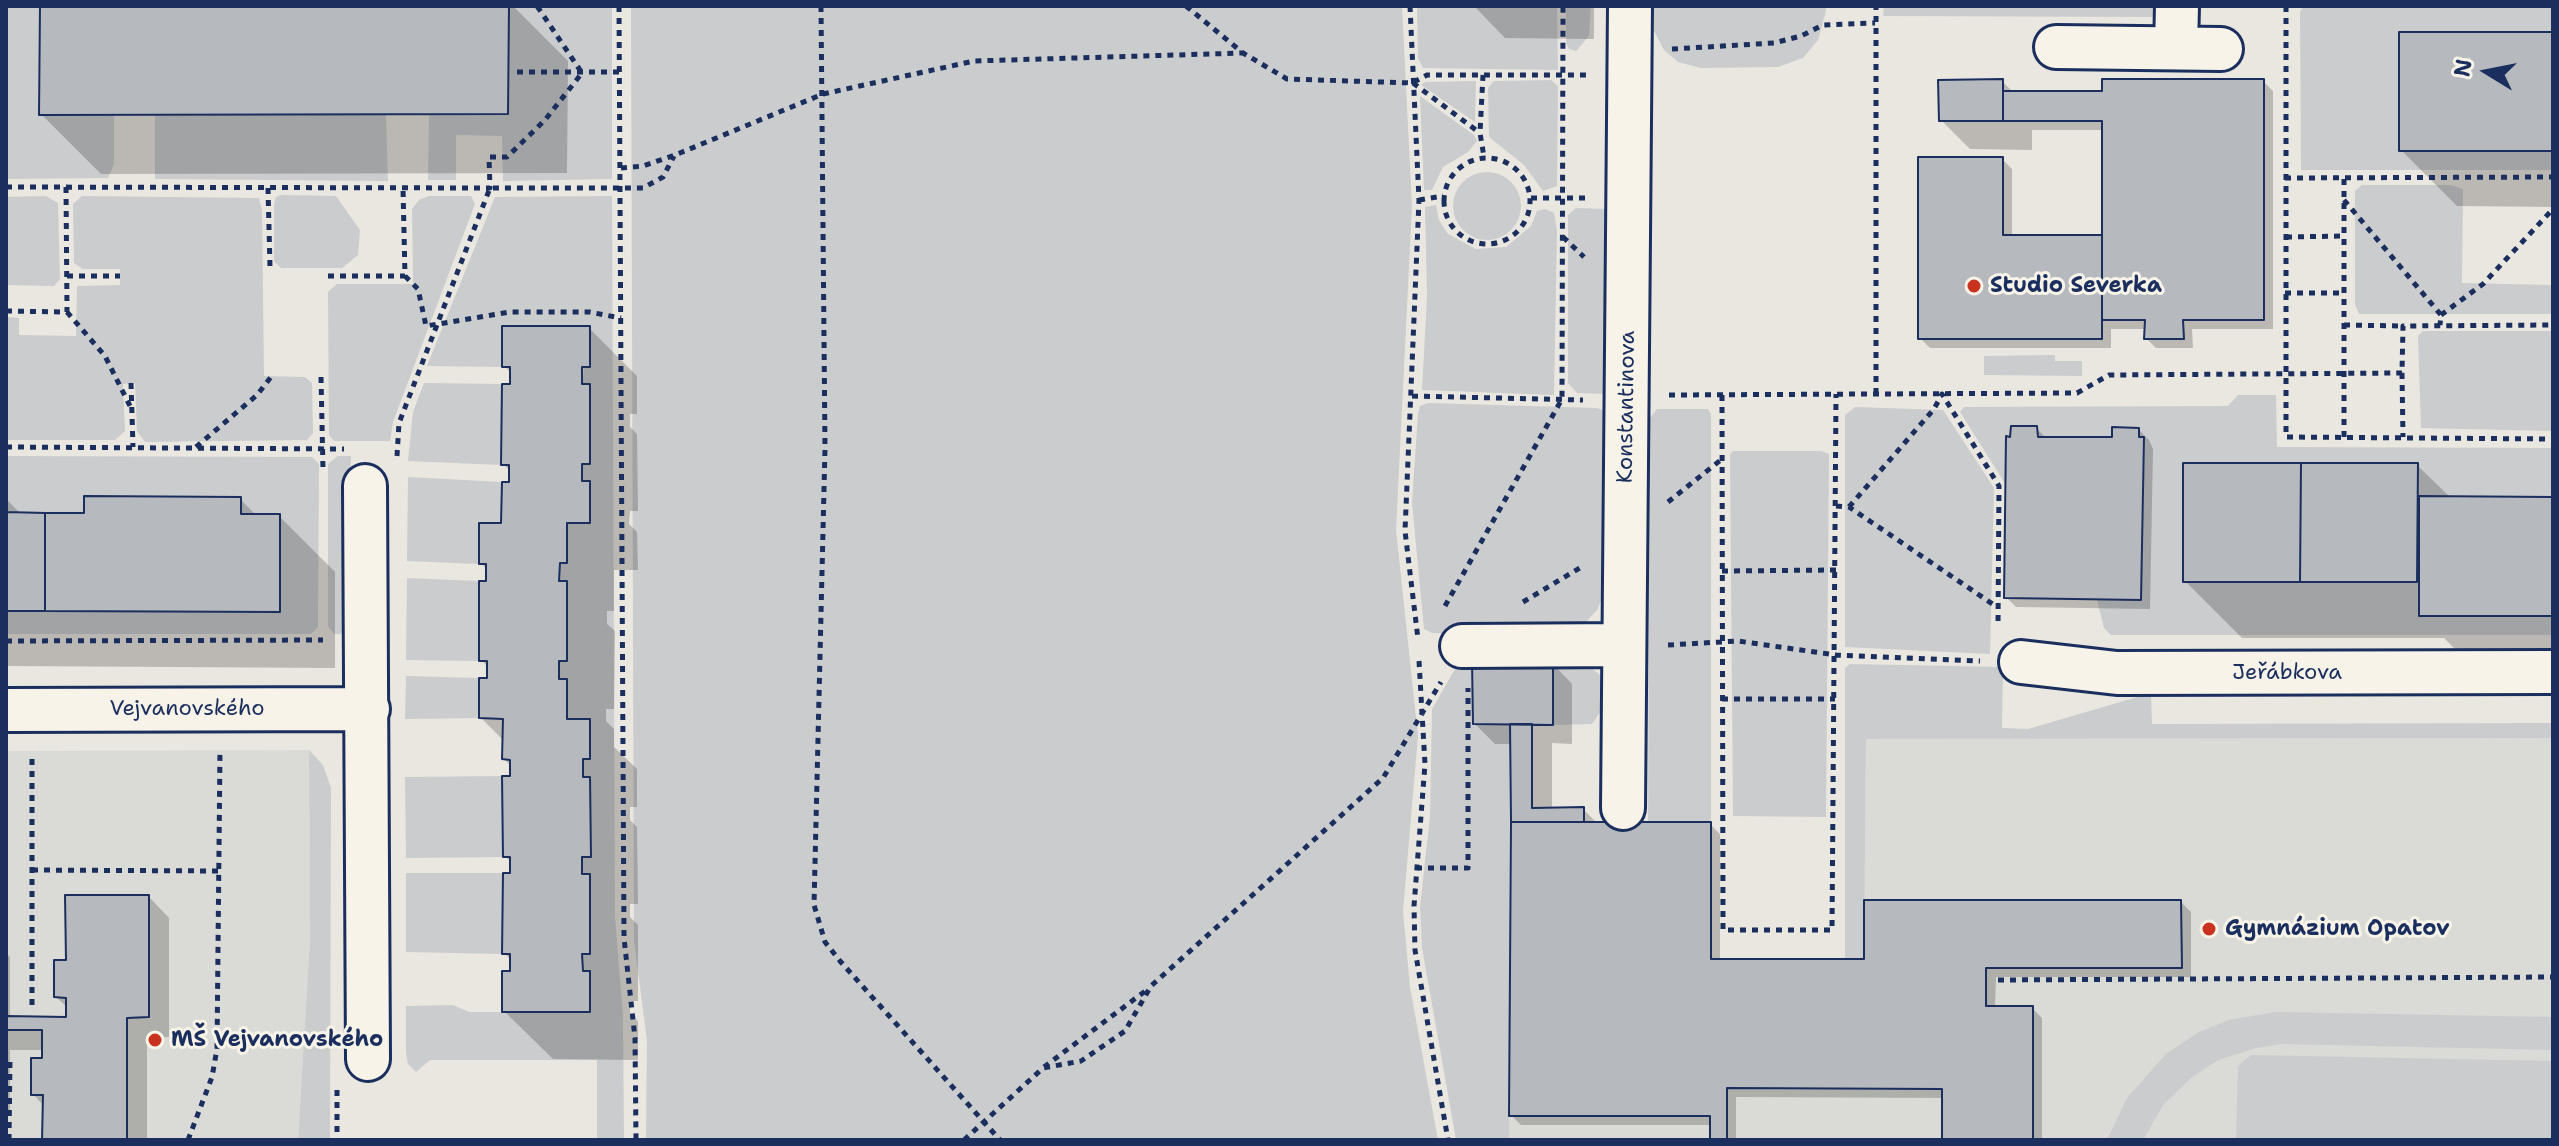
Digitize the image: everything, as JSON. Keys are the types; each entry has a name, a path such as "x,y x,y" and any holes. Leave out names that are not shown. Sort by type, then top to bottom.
{"street":[{"name":"Konstantinova","path":"1623,808 1630,6"},
{"path":"2176,48 2177,6"},
{"path":"2056,47 2221,49"},
{"path":"352,1069 368,709 366,461"},
{"path":"1443,633 1624,645"},
{"name":"Jeřábkova","path":"2010,662 2117,673 2553,672"},
{"name":"Vejvanovského","path":"6,710 368,709"}],"path":[{"path":"537,6 582,73"},
{"path":"619,6 624,938 635,1038 636,1140"},
{"path":"821,6 825,448 814,905 825,942 1000,1140"},
{"path":"1186,6 1243,53 1287,79 1412,83 1427,75 1563,75 1788,39 1823,25 1875,23"},
{"path":"1410,6 1419,200 1405,531 1418,641 1443,633 1472,632 1603,554 1722,459"},
{"path":"964,1140 1043,1068 1151,986 1359,802 1383,778 1423,712 1443,633 1562,399 1563,6"},
{"path":"1876,6 1876,394"},
{"path":"2286,6 2286,437 2553,439"},
{"path":"621,168 643,166 675,155 823,94 974,61 1243,53"},
{"path":"517,72 620,72"},
{"path":"6,447 323,449 366,461 397,486 399,423 490,188 489,157 507,157 545,120 582,73"},
{"path":"1483,75 1480,133 1484,157"},
{"path":"1412,83 1480,133"},
{"path":"6,187 620,189 654,185 670,168 675,155"},
{"path":"1484,157 1506,162 1518,171 1531,198 1524,224 1504,242 1491,245 1477,244 1454,230 1447,218 1443,196 1452,175 1463,165 1484,157"},
{"path":"2285,178 2553,177"},
{"path":"2344,178 2344,437"},
{"path":"66,187 67,312 105,356 131,408"},
{"path":"268,188 270,267"},
{"path":"403,188 405,276 418,289 426,326 510,312 589,312 621,318"},
{"path":"1419,200 1443,196"},
{"path":"1531,198 1629,198"},
{"path":"2344,200 2441,315 2440,325"},
{"path":"2441,315 2483,284 2553,209"},
{"path":"2286,237 2344,236"},
{"path":"67,276 120,276"},
{"path":"328,276 405,276"},
{"path":"2285,293 2343,293"},
{"path":"6,311 67,312"},
{"path":"2344,325 2553,325"},
{"path":"2403,326 2403,437"},
{"path":"1412,396 1562,399 2077,393 2109,375 2402,373"},
{"path":"195,448 257,395 271,377"},
{"path":"321,377 323,479"},
{"path":"131,383 133,447"},
{"path":"1722,395 1723,930 1832,930 1836,394"},
{"path":"1849,507 1934,409 1942,394"},
{"path":"1624,645 1765,644 1836,655 2010,662 1998,607 1999,486 1942,394"},
{"path":"366,461 397,449"},
{"path":"1836,506 1849,507 1998,607"},
{"path":"1722,571 1836,570"},
{"path":"6,641 323,642 323,628"},
{"path":"1416,868 1468,868 1469,657 1443,633"},
{"path":"1419,655 1425,764 1416,868 1415,950 1448,1140"},
{"path":"1722,699 1835,699"},
{"path":"188,1140 212,1077 217,1049 221,740"},
{"path":"32,741 32,1005"},
{"path":"32,870 219,871"},
{"path":"1998,980 2553,977"},
{"path":"1043,1068 1081,1061 1125,1031 1151,986"},
{"path":"9,1140 10,1058"},
{"path":"337,1140 352,1069"}],"shaded area":[{"path":"6,6 40,6 39,115 114,114 114,164 108,178 6,179"},
{"path":"509,6 612,6 612,179 503,181 502,136 456,135 456,180 428,180 429,114 508,114"},
{"path":"631,6 1402,6 1412,206 1396,530 1418,736 1403,911 1410,987 1438,1140 646,1140 647,1041 634,940"},
{"path":"1417,6 1557,6 1558,70 1423,68 1418,58"},
{"path":"1566,6 1591,6 1589,36 1576,51 1569,49 1566,43"},
{"path":"1651,6 1826,6 1826,11 1818,40 1803,58 1778,67 1701,68 1678,62 1664,50 1652,27"},
{"path":"1884,6 2159,6 2158,17 1883,16"},
{"path":"2303,6 2553,6 2553,32 2399,32 2399,151 2553,151 2553,170 2301,170 2300,12"},
{"path":"1551,80 1558,86 1557,186 1543,191 1524,165 1489,137 1488,88 1494,81"},
{"path":"1476,81 1475,122 1421,85 1425,82"},
{"path":"1420,96 1474,135 1477,141 1468,152 1443,167 1432,190 1424,190"},
{"path":"386,114 388,181 155,179 155,115"},
{"path":"1487,172 1511,182 1521,206 1511,230 1487,240 1463,230 1453,206 1463,182"},
{"path":"2362,185 2450,185 2463,189 2462,283 2553,285 2553,314 2359,314 2355,304 2355,191"},
{"path":"46,196 58,203 60,279 54,286 6,285 6,197"},
{"path":"82,196 259,198 262,210 264,376 305,377 312,383 313,433 307,440 145,442 137,431 135,383 123,384 125,431 115,440 6,440 6,317 19,318 19,335 76,336 77,286 120,285 120,269 83,269 74,263 73,204"},
{"path":"336,196 360,230 358,255 342,268 281,268 274,261 274,204 276,197"},
{"path":"429,196 471,196 475,204 393,422 390,441 334,441 329,435 328,292 337,284 413,284 412,209 419,200"},
{"path":"612,196 615,917 623,1015 624,1140 597,1140 597,1060 430,1060 416,1072 408,1064 406,1053 406,1006 453,1005 469,1012 590,1012 590,972 583,971 582,954 590,953 590,875 582,874 583,759 590,759 590,720 567,719 567,679 559,679 559,661 567,661 567,582 559,581 560,563 567,563 567,523 590,522 590,482 582,481 582,464 590,464 590,385 582,384 590,326 502,326 502,367 427,366 495,197"},
{"path":"1436,205 1439,220 1448,234 1476,249 1506,247 1531,226 1537,211 1545,209 1554,213 1557,230 1554,395 1422,390 1427,296 1425,207"},
{"path":"1576,208 1607,209 1606,394 1577,393 1568,383 1568,215"},
{"path":"2423,331 2553,331 2553,431 2421,428 2418,336"},
{"path":"2055,355 2055,361 2082,361 2082,376 1984,375 1984,356"},
{"path":"424,383 502,384 501,465 408,461 413,412"},
{"path":"2238,395 2276,395 2277,447 2553,448 2553,497 2419,497 2418,584 2419,616 2553,616 2553,635 2111,635 2104,628 2097,600 2141,600 2144,438 2139,437 2139,428 2113,427 2112,437 2038,437 2037,426 2011,426 2010,437 2007,436 2006,485 1960,412 1964,407 2228,406","holes":["2183,463 2418,463 2416,582 2183,582"]},
{"path":"1428,403 1597,408 1606,411 1606,589 1597,610 1582,626 1557,634 1432,633 1424,629 1412,503 1418,413 1420,406"},
{"path":"1855,407 1943,410 1994,488 1990,654 1845,647 1845,415"},
{"path":"1657,409 1708,409 1711,414 1711,822 1648,822 1650,418"},
{"path":"1733,451 1821,451 1829,454 1826,817 1733,816 1730,454"},
{"path":"6,456 312,457 319,464 318,627 311,634 6,634 6,611 280,612 279,514 241,514 84,496 84,513 6,512"},
{"path":"338,456 351,456 350,477 344,477 344,626 341,634 334,634 328,626 328,464"},
{"path":"408,477 502,482 501,523 479,524 479,564 407,561"},
{"path":"407,578 479,581 479,661 406,660"},
{"path":"1462,657 1472,657 1473,724 1510,724 1509,1140 1456,1140 1422,948 1420,907 1430,816 1432,709"},
{"path":"1553,661 1585,663 1599,674 1606,690 1605,705 1592,724 1553,725"},
{"path":"1850,664 2003,667 2002,728 2028,729 2151,693 2152,724 2553,723 2553,738 1866,739 1864,959 1845,959 1845,668"},
{"path":"406,676 479,678 479,718 405,719"},
{"name":"Gymnázium Opatov","path":"2553,738 2553,1140 1509,1140 1511,822 1711,822 1711,959 1864,959 1866,739"},
{"name":"MŠ Vejvanovského","path":"309,750 310,939 298,1140 6,1140 6,751"},
{"path":"309,750 323,765 331,788 330,1140 298,1140 310,939"},
{"path":"502,776 503,857 406,858 405,777"},
{"path":"406,873 503,873 502,954 406,952"},
{"path":"2275,1012 2553,1017 2553,1050 2281,1044 2256,1048 2218,1060 2191,1078 2163,1105 2143,1140 2107,1140 2127,1098 2166,1054 2199,1032 2229,1020"},
{"path":"2251,1055 2553,1061 2553,1140 2236,1140 2238,1066"}],"building":[{"path":"40,6 509,6 508,114 39,115"},
{"path":"2399,32 2553,32 2553,151 2399,151"},
{"path":"2003,79 2003,121 1939,121 1938,80"},
{"path":"2102,79 2264,79 2264,320 2183,320 2184,339 2144,339 2145,320 2102,320 2102,121 2003,121 2003,91 2102,91"},
{"path":"1918,157 2003,157 2003,235 2102,235 2102,339 1918,339"},
{"path":"502,326 590,326 590,367 582,367 582,384 590,384 590,464 582,464 582,481 590,481 590,523 567,523 567,563 560,563 559,581 567,581 567,661 559,661 559,679 567,679 567,719 590,719 590,759 583,759 583,777 590,777 591,857 582,857 582,874 590,874 590,954 582,954 583,971 590,971 590,1012 502,1012 502,971 510,971 510,954 502,954 503,873 510,873 510,857 503,857 502,776 510,776 510,760 502,759 503,719 479,718 479,678 487,678 487,661 479,661 479,581 486,581 486,564 479,564 479,523 501,523 502,482 509,482 509,465 501,465 502,384 510,384 510,367 502,367"},
{"path":"2011,426 2037,426 2038,437 2112,437 2112,427 2139,428 2139,437 2144,437 2141,600 2004,598 2006,436 2010,437"},
{"path":"2183,463 2301,463 2300,582 2183,582"},
{"path":"2301,463 2418,463 2417,582 2300,582"},
{"path":"84,496 241,497 241,514 280,514 280,612 45,611 45,513 84,513"},
{"path":"2419,496 2553,497 2553,616 2419,616"},
{"path":"6,512 45,513 45,611 6,611"},
{"path":"1472,660 1553,661 1553,725 1473,724"},
{"path":"1510,724 1532,724 1532,808 1584,807 1584,822 1511,822"},
{"path":"1511,822 1711,822 1711,959 1864,959 1864,900 2181,900 2182,968 1986,968 1986,1006 2033,1006 2033,1140 1942,1140 1942,1089 1727,1088 1727,1140 1710,1140 1710,1116 1509,1116"},
{"path":"65,895 149,895 149,1017 127,1018 127,1140 42,1140 43,1095 31,1095 31,1058 42,1058 42,1030 6,1030 6,1016 66,1017 66,998 54,997 54,960 66,960"}],"place":[{"name":"Studio Severka","path":"1974,286"},
{"name":"Gymnázium Opatov","path":"2209,929"},
{"name":"MŠ Vejvanovského","path":"155,1040"}]}
